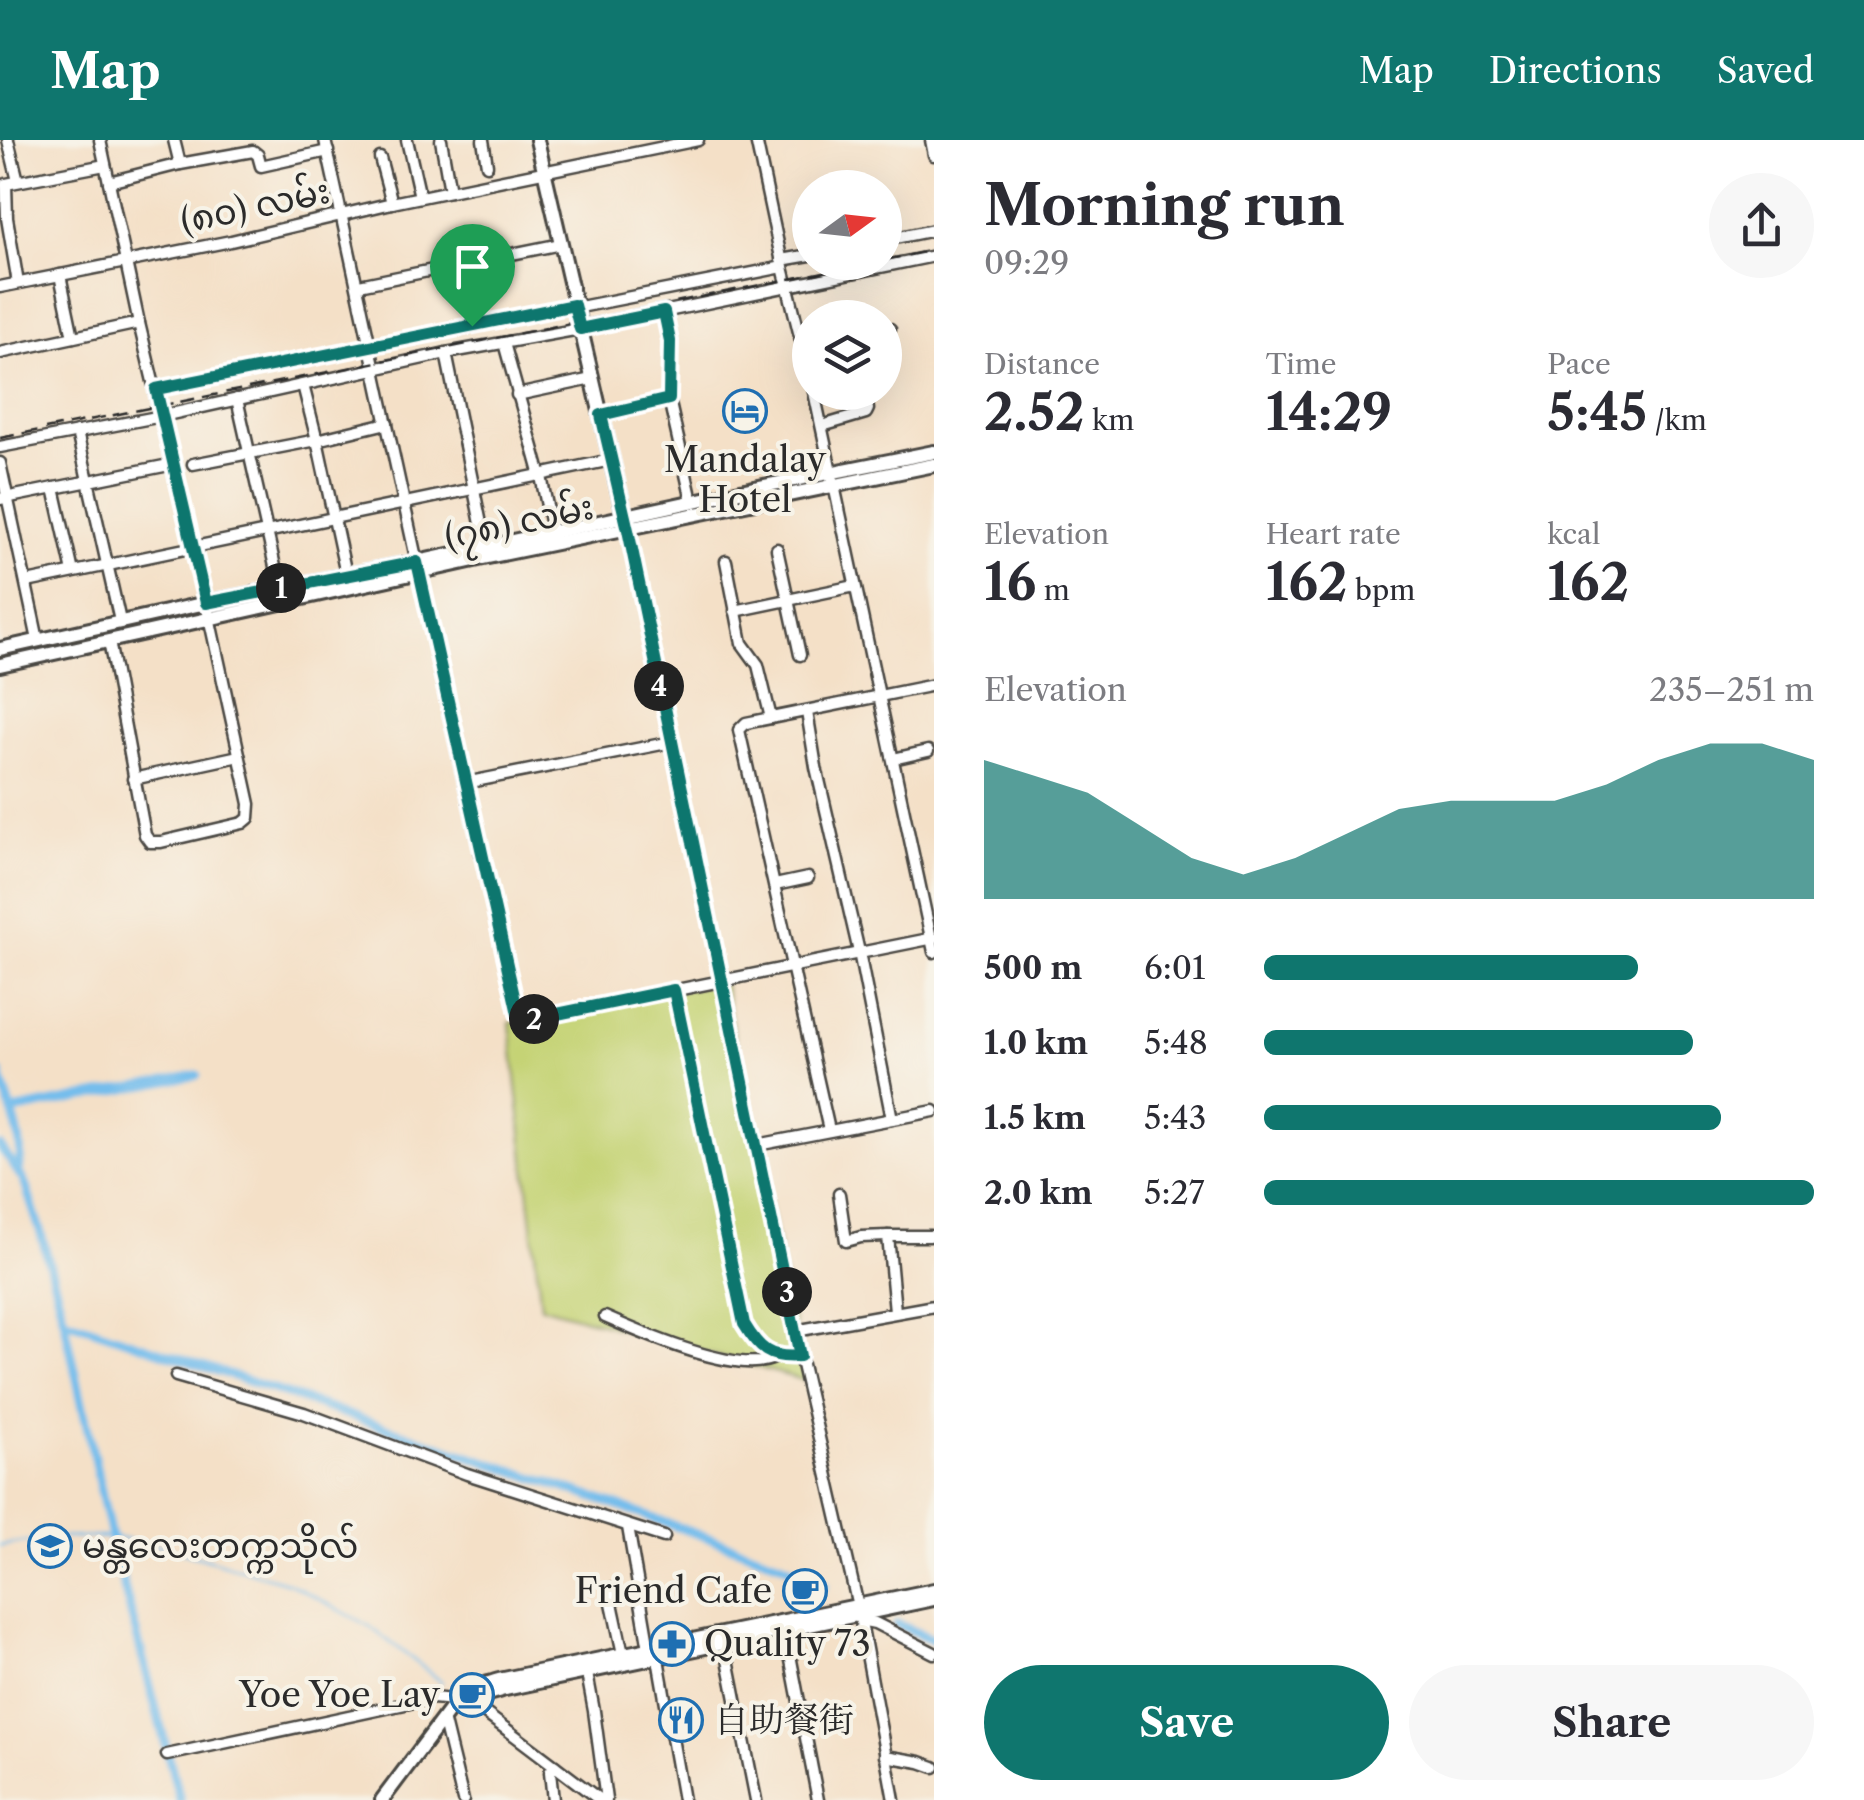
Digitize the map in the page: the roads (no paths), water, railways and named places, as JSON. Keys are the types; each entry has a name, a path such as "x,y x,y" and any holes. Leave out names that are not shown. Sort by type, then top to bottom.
{"main road":[{"path":"537,140 626,523"},
{"name":"(၇၈) လမ်း","path":"0,649 280,588 347,582 419,568 833,479 934,452"},
{"name":"(၇၈) လမ်း","path":"626,523 692,501 934,465"},
{"name":"(၇၈) လမ်း","path":"0,666 283,604 347,582"},
{"path":"859,1614 934,1590"},
{"path":"382,1800 455,1704 500,1685 654,1651 934,1599"},
{"path":"586,1667 624,1654 654,1651"}],"street":[{"path":"8,140 18,181"},
{"path":"100,140 250,804 249,818 243,824 161,842 150,842 144,835 109,641"},
{"path":"174,140 180,164"},
{"path":"407,140 420,197"},
{"path":"441,140 450,191"},
{"path":"482,140 487,165"},
{"name":"(၈၀) လမ်း","path":"0,288 698,140"},
{"path":"756,140 792,300"},
{"path":"931,140 934,155"},
{"path":"109,182 254,150 262,166 326,146 518,1014 528,1020 933,938"},
{"path":"380,158 392,203"},
{"path":"18,284 4,219 6,184 106,165"},
{"path":"902,237 934,230"},
{"path":"358,285 561,244"},
{"path":"0,447 934,256"},
{"path":"156,389 792,260"},
{"path":"60,275 73,338"},
{"path":"664,312 670,341 669,399 692,501"},
{"path":"0,353 139,323"},
{"path":"504,343 541,476 553,538"},
{"path":"446,353 487,552"},
{"path":"517,395 592,378"},
{"path":"303,385 347,582"},
{"path":"237,399 283,604"},
{"path":"601,415 669,399"},
{"path":"818,410 934,952"},
{"path":"822,426 861,416 868,410"},
{"path":"194,464 388,423"},
{"path":"77,432 120,621"},
{"path":"27,582 611,460"},
{"path":"0,463 4,498 38,640"},
{"path":"4,498 174,464"},
{"path":"54,488 73,572"},
{"path":"626,523 794,1331 859,1614 894,1800"},
{"path":"777,549 800,656"},
{"path":"726,562 742,643 758,665 771,718"},
{"path":"735,611 856,586"},
{"path":"829,1130 739,730 741,725 771,718 934,685"},
{"path":"807,712 892,1119"},
{"path":"465,783 672,742"},
{"path":"893,759 928,751"},
{"path":"133,779 239,756"},
{"path":"775,886 808,878"},
{"path":"674,990 744,1324 766,1352 800,1356"},
{"path":"757,1144 934,1111"},
{"path":"839,1194 846,1241 861,1237 930,1236"},
{"path":"888,1236 895,1312"},
{"path":"794,1331 934,1307"},
{"path":"605,1317 664,1342 716,1357 749,1361 777,1356"},
{"path":"176,1376 304,1414 467,1474 664,1537"},
{"path":"628,1527 682,1800"},
{"path":"609,1589 624,1654"},
{"path":"859,1614 934,1653"},
{"path":"784,1626 818,1800"},
{"path":"723,1638 756,1800"},
{"path":"586,1667 603,1800"},
{"path":"170,1754 433,1698 455,1704 603,1800"},
{"path":"455,1704 463,1800"},
{"path":"920,1762 934,1754"},
{"path":"885,1756 934,1767"},
{"path":"553,1800 550,1772 554,1766"}],"waterway":[{"path":"0,1073 19,1137 19,1171"},
{"path":"13,1111 197,1075"},
{"path":"0,1146 24,1181 40,1230 64,1319 111,1537 180,1800"},
{"path":"64,1319 618,1506 783,1564 825,1585"},
{"path":"0,1546 46,1538 111,1537 162,1546 289,1583 369,1626 442,1682"},
{"path":"897,1624 934,1640"}],"railway":[{"path":"902,257 934,250"},
{"path":"0,438 792,279"},
{"path":"336,355 404,341"}],"place":[{"name":"Mandalay Hotel","path":"745,411"},
{"name":"မန္တလေးတက္ကသိုလ်","path":"50,1546"},
{"name":"Friend Cafe","path":"805,1591"},
{"name":"Quality 73","path":"672,1644"},
{"name":"Yoe Yoe Lay","path":"472,1695"},
{"name":"自助餐街","path":"681,1720"}]}
